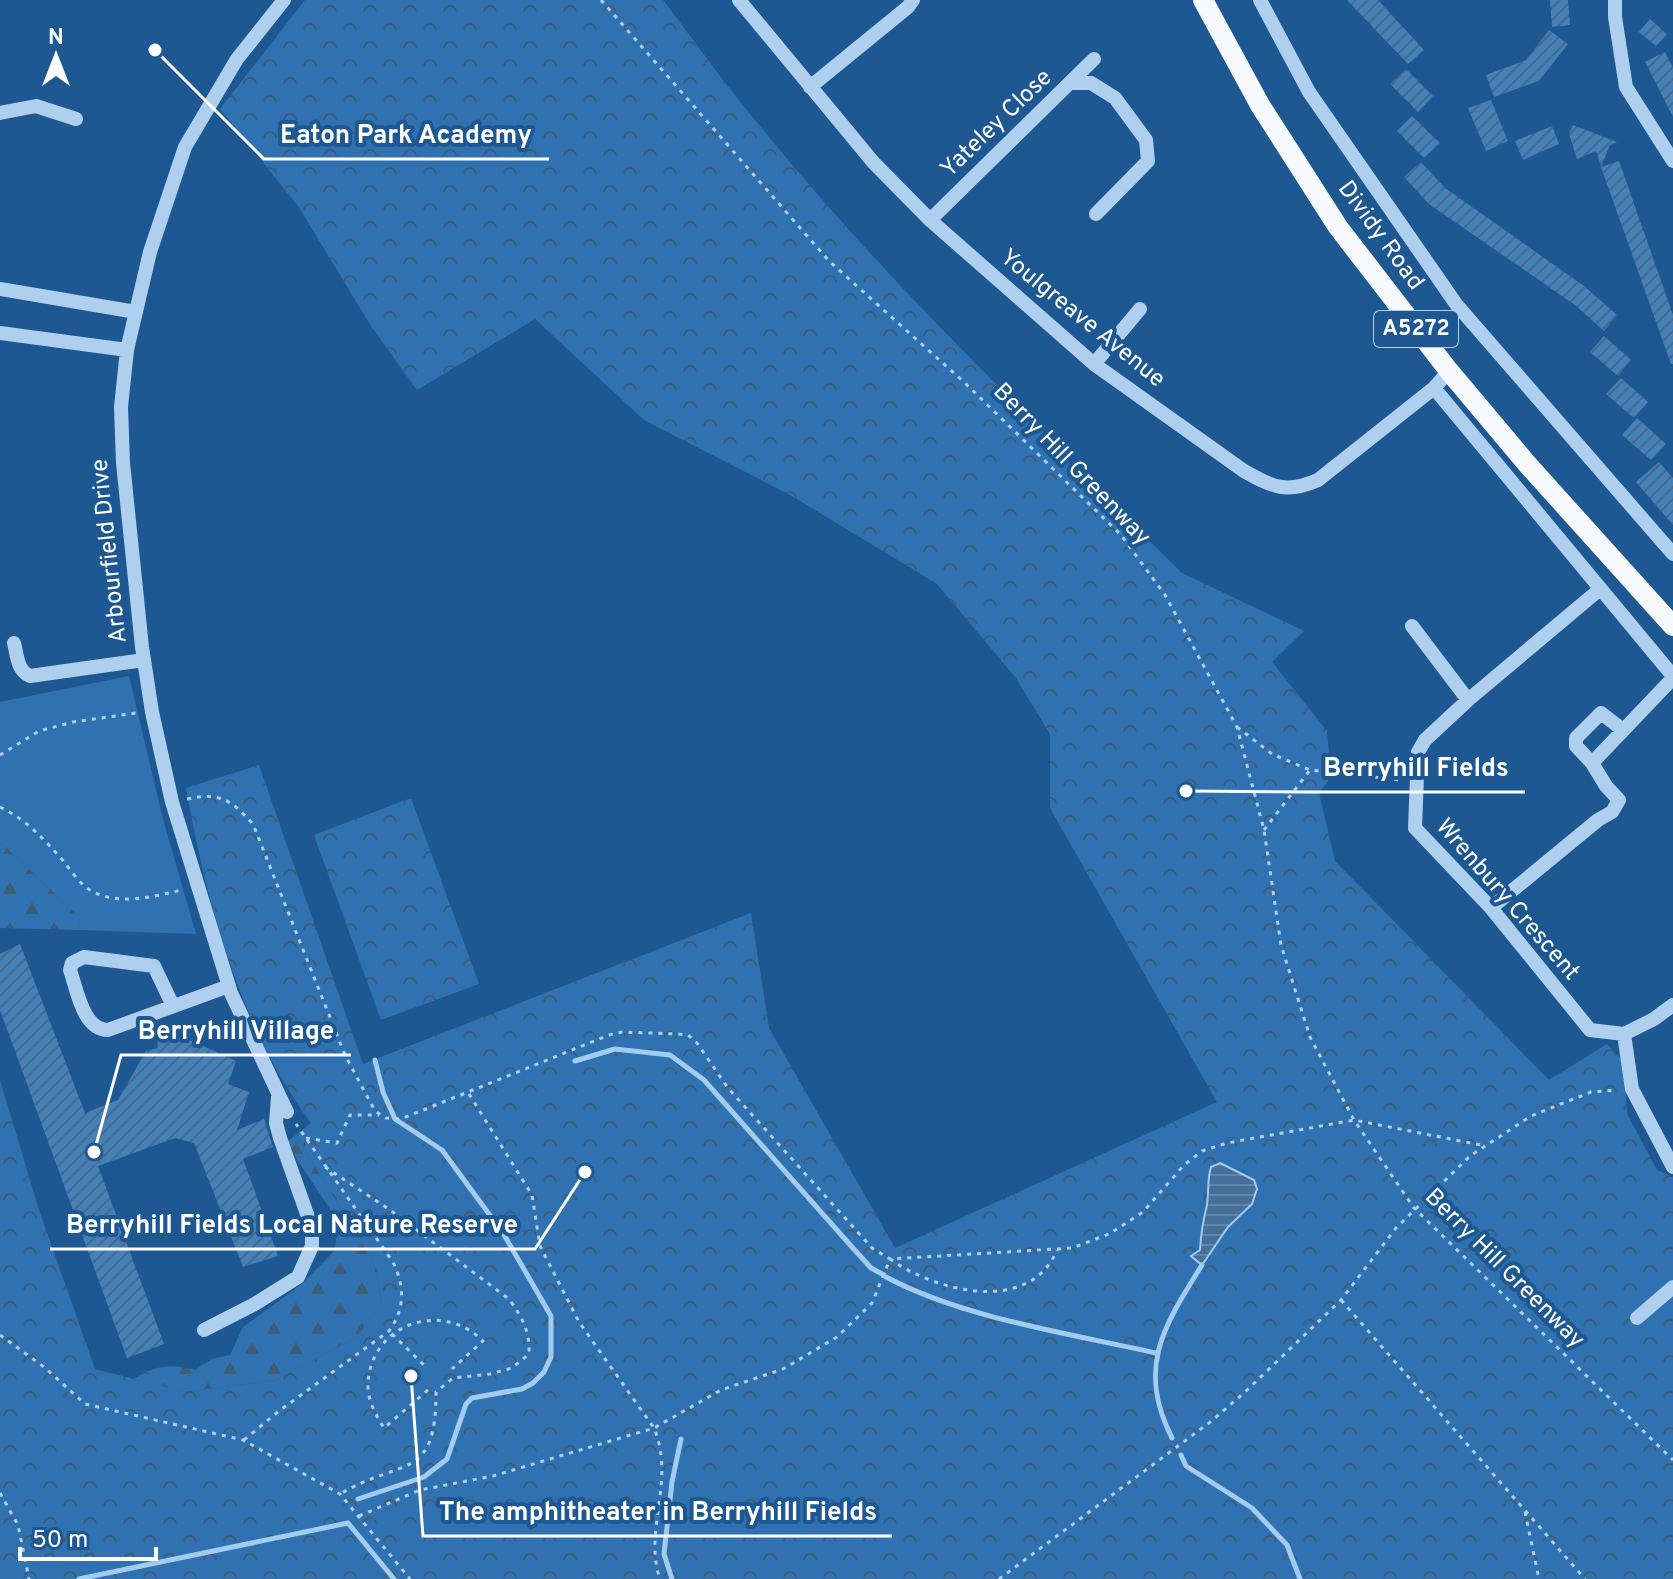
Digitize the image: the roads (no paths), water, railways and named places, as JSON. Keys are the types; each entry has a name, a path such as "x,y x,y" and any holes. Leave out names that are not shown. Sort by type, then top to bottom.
{"main road":[{"name":"Dividy Road","path":"1203,0 1260,105 1338,227 1449,371 1528,465 1673,626"}],"street":[{"name":"Arbourfield Drive","path":"284,0 237,59 185,147 150,252 127,350 121,407 123,463 144,660 172,802 229,986 287,1112"},
{"name":"Youlgreave Avenue","path":"739,0 873,162 930,220 1094,364 1244,471 1282,489 1299,488 1318,480 1434,388 1449,371"},
{"path":"810,87 913,0"},
{"name":"Dividy Road","path":"1260,0 1309,92 1456,304 1673,554"},
{"path":"1615,0 1626,87 1673,161"},
{"name":"Yateley Close","path":"930,220 1094,59"},
{"path":"1070,83 1091,83 1115,98 1146,140 1148,161 1096,214"},
{"path":"0,113 36,106 76,119"},
{"path":"0,289 136,312"},
{"path":"1094,364 1140,309"},
{"path":"0,333 127,350"},
{"path":"1434,388 1673,677 1592,763"},
{"name":"Wrenbury Crescent","path":"1599,590 1425,740 1418,752 1415,828 1491,908 1590,1030 1624,1034"},
{"path":"1412,626 1468,700"},
{"path":"14,643 20,668 30,676 144,660"},
{"path":"1491,908 1598,820 1612,812 1619,800 1576,746 1576,738 1601,713 1623,730"},
{"path":"173,1006 154,966 84,957 72,963 70,970 90,1024 100,1030 108,1030 229,986"},
{"path":"1673,1005 1624,1034 1632,1089 1673,1167"},
{"path":"204,1330 298,1277 312,1246 312,1228 276,1123 278,1097"},
{"path":"1637,1318 1673,1287"}],"waterway":[{"path":"575,1061 615,1049 670,1055 704,1080 871,1268 884,1275"},
{"path":"358,1499 424,1477 447,1459 466,1404 472,1398 522,1389 544,1372 551,1357 551,1316 503,1233 442,1150 395,1119 383,1092 375,1060"},
{"path":"1172,1438 1161,1413 1156,1390 1159,1348 1176,1308 1202,1265"},
{"path":"886,1277 949,1304 983,1314 1156,1353"},
{"path":"672,1579 664,1554 672,1482 681,1439"},
{"path":"1181,1455 1186,1466 1252,1508 1287,1545 1300,1579"},
{"path":"348,1523 394,1579"},
{"path":"79,1579 348,1523"}],"place":[{"name":"Eaton Park Academy","path":"155,50"},
{"name":"Berryhill Fields","path":"1186,791"},
{"name":"Berryhill Village","path":"94,1152"},
{"name":"Berryhill Fields Local Nature Reserve","path":"585,1172"},
{"name":"The amphitheater in Berryhill Fields","path":"411,1376"}]}
